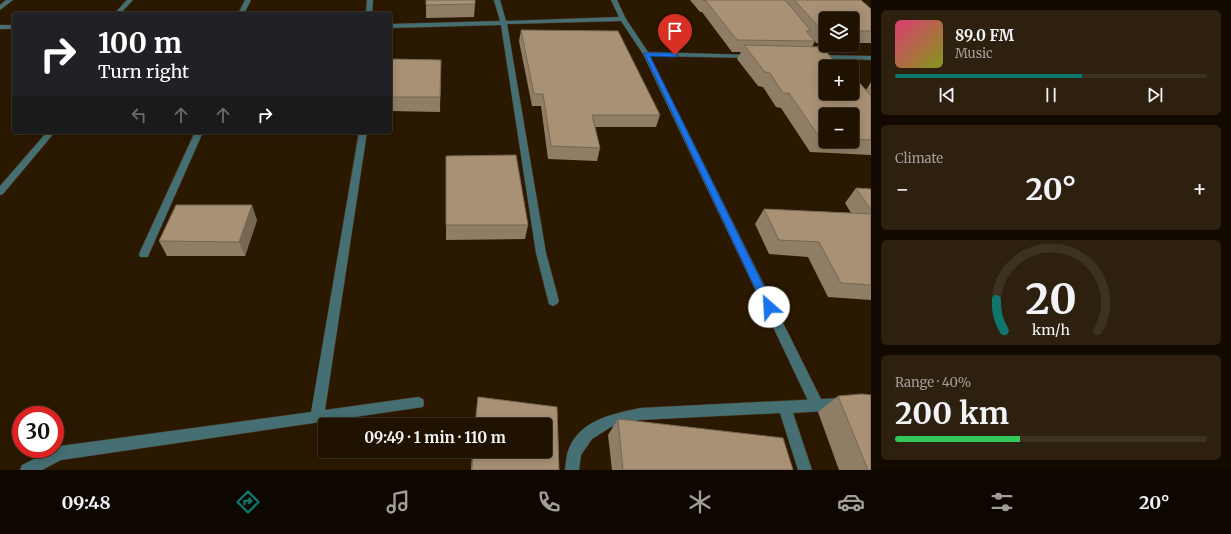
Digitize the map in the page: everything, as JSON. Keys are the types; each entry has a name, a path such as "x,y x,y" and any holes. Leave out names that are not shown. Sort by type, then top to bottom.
{"street":[{"path":"0,8 10,0"},
{"path":"119,12 130,0"},
{"path":"242,12 248,0"},
{"path":"369,12 370,0"},
{"path":"497,0 504,24 541,253 553,301"},
{"path":"614,0 623,19 646,54 817,405"},
{"path":"392,26 504,24 623,19"},
{"path":"0,27 12,27"},
{"path":"646,54 762,56"},
{"path":"808,57 821,55 871,58"},
{"path":"821,55 825,60"},
{"path":"0,192 49,134"},
{"path":"144,254 198,134"},
{"path":"317,417 363,134"},
{"path":"27,470 60,453 418,403"},
{"path":"572,470 574,453 587,434 608,421 640,414 856,403"},
{"path":"784,406 805,470"}],"building":[{"path":"426,0 475,0 475,4 426,5"},
{"path":"703,0 785,0 811,31 806,31 815,41 737,40 706,1"},
{"path":"794,0 861,0 871,9 871,31 859,31 859,12 819,12 819,27"},
{"path":"521,30 618,31 660,115 592,115 600,148 551,146 543,94 534,94"},
{"path":"744,45 819,47 819,52 826,52 834,60 819,60 819,100 859,100 859,82 871,96 871,140 859,139 859,108 819,108 819,137 789,93 783,93 770,73 765,72"},
{"path":"392,59 441,60 440,97 392,97"},
{"path":"516,155 528,225 446,225 446,156"},
{"path":"856,188 871,189 871,210"},
{"path":"176,205 252,205 239,242 159,241"},
{"path":"764,209 871,214 871,285 841,283 819,242 779,240"},
{"path":"862,394 871,395 871,470 868,470 838,396"},
{"path":"478,397 557,407 559,470 472,470 473,458 552,458 552,418 476,418"},
{"path":"618,419 783,438 793,470 623,470"}],"route":[{"path":"675,55 646,54 769,307"}]}
